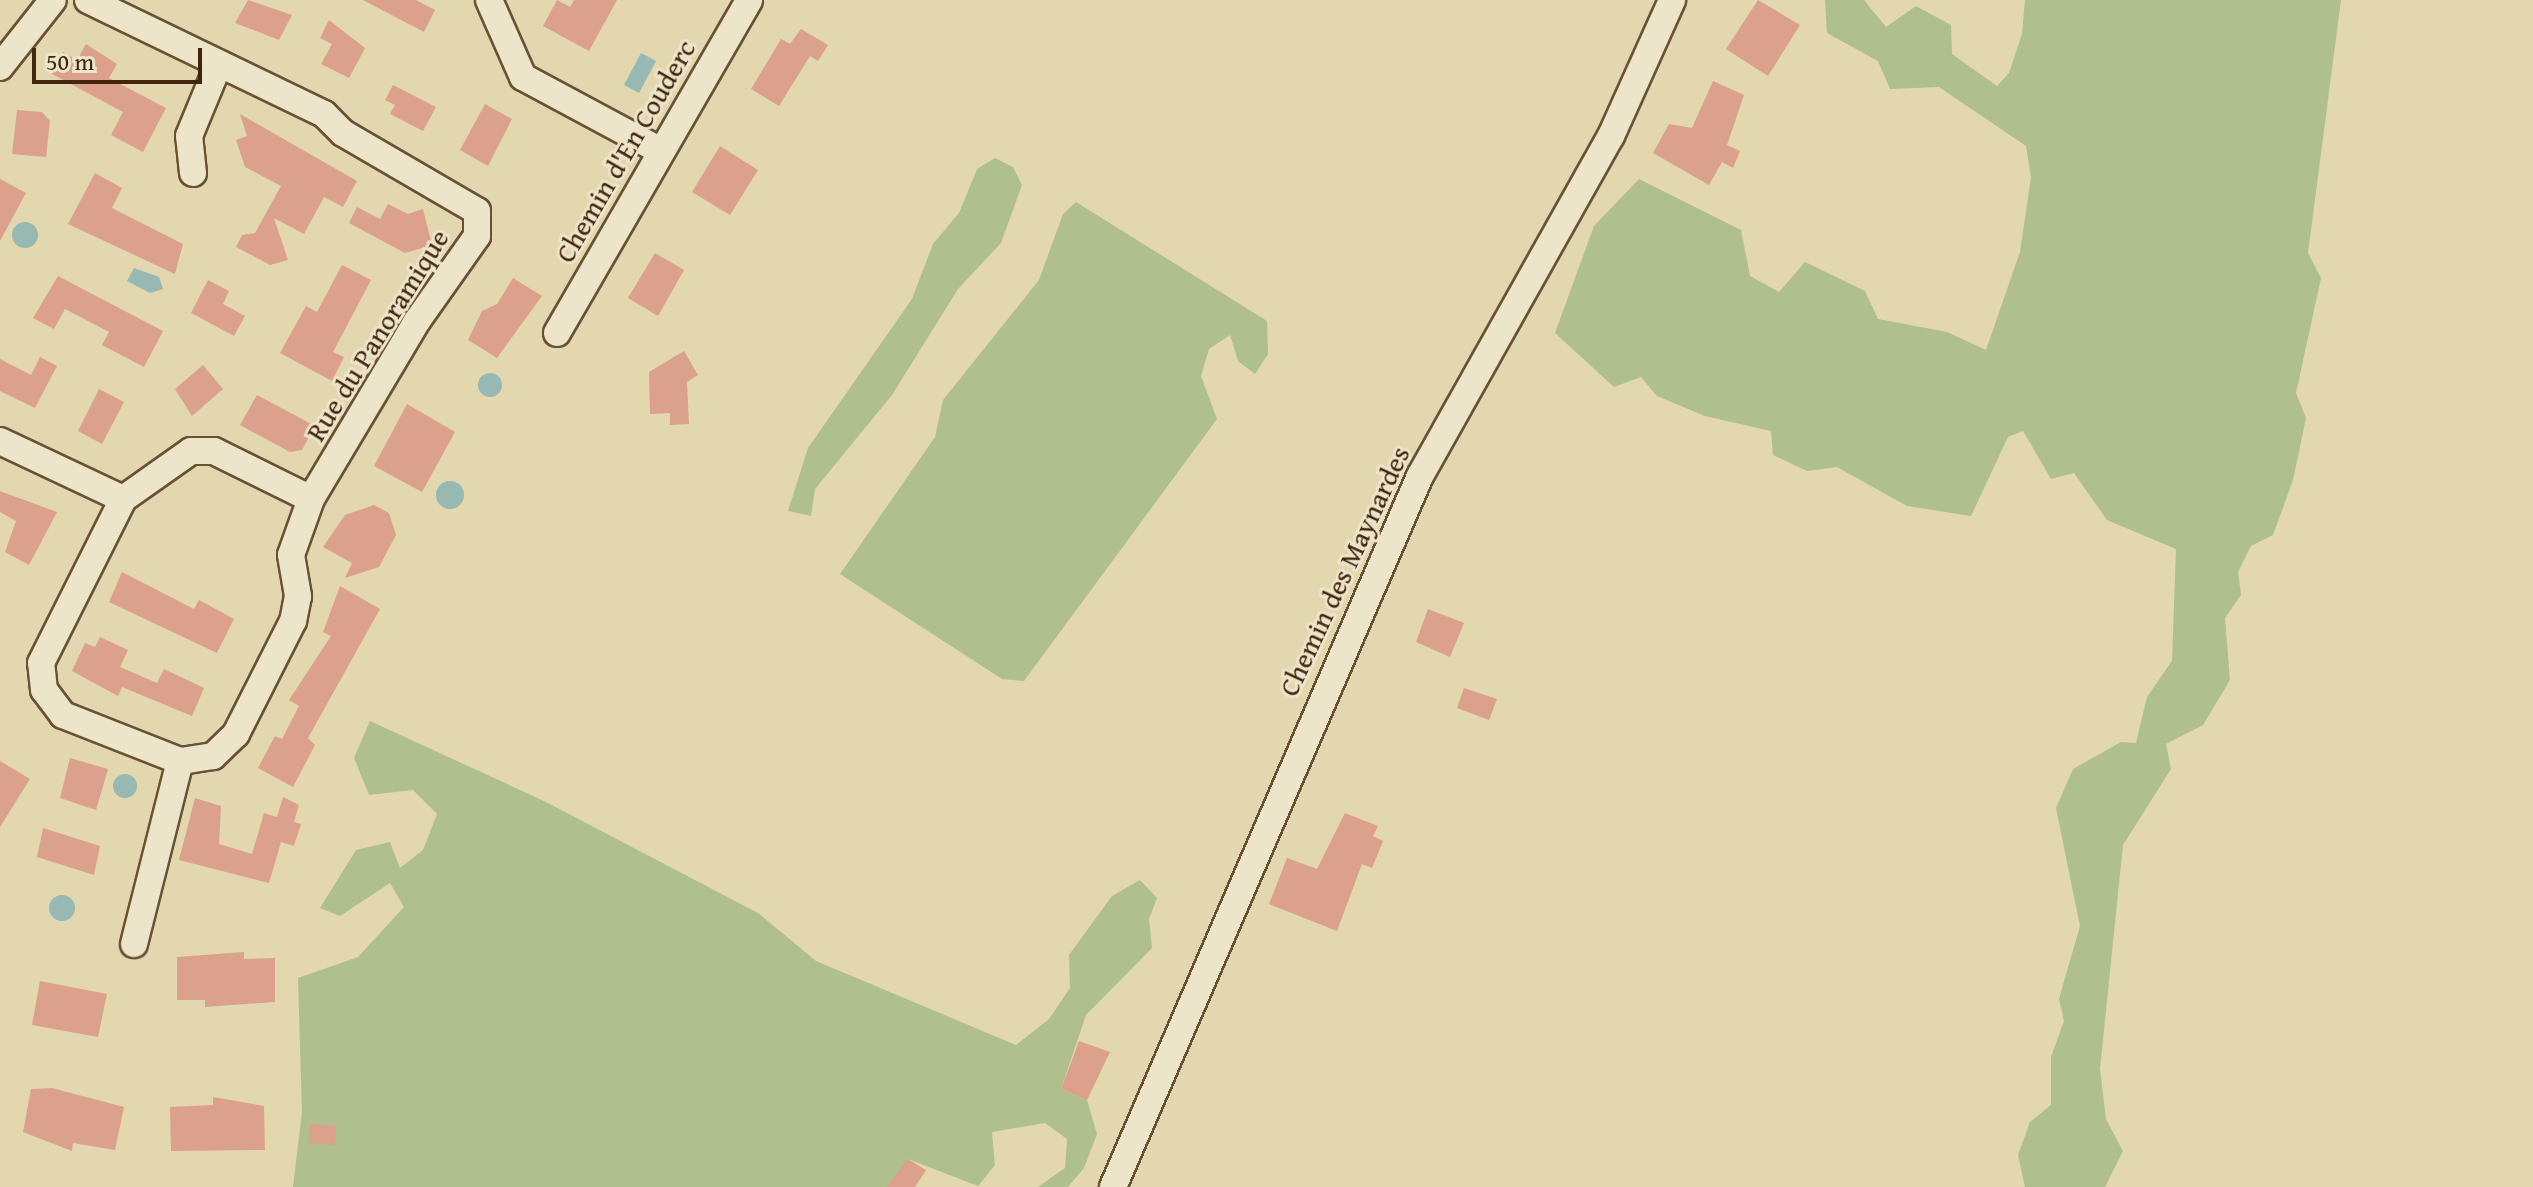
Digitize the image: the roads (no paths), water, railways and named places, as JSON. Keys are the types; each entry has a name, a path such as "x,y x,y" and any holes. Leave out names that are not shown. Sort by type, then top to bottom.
{"street":[{"path":"0,67 53,0"},
{"name":"Rue du Panoramique","path":"88,0 218,66 324,114 343,133 463,196 477,211 477,236 417,321 311,499 291,555 298,596 293,621 236,734 213,756 180,761"},
{"path":"489,0 523,77 661,151"},
{"name":"Chemin d'En Couderc","path":"557,333 749,0"},
{"name":"Chemin des Maynardes","path":"1113,1187 1414,489 1611,136 1672,0"},
{"path":"193,173 189,136 218,66"},
{"path":"0,441 123,499"},
{"path":"134,944 180,761 63,715 44,690 41,663 59,616 123,499 191,451 214,451 311,499"}],"water":[{"path":"641,53 656,61 639,93 624,85"},
{"path":"25,222 34,226 38,235 34,244 25,248 16,244 12,235 16,226"},
{"path":"134,268 159,277 163,289 150,293 127,281"},
{"path":"490,373 499,376 502,385 499,394 490,397 481,394 478,385 481,376"},
{"path":"450,481 460,485 464,495 460,505 450,509 440,505 436,495 440,485"},
{"path":"125,774 133,778 137,786 133,794 125,798 117,794 113,786 117,778"},
{"path":"62,895 71,899 75,908 71,917 62,921 53,917 49,908 53,899"}]}
